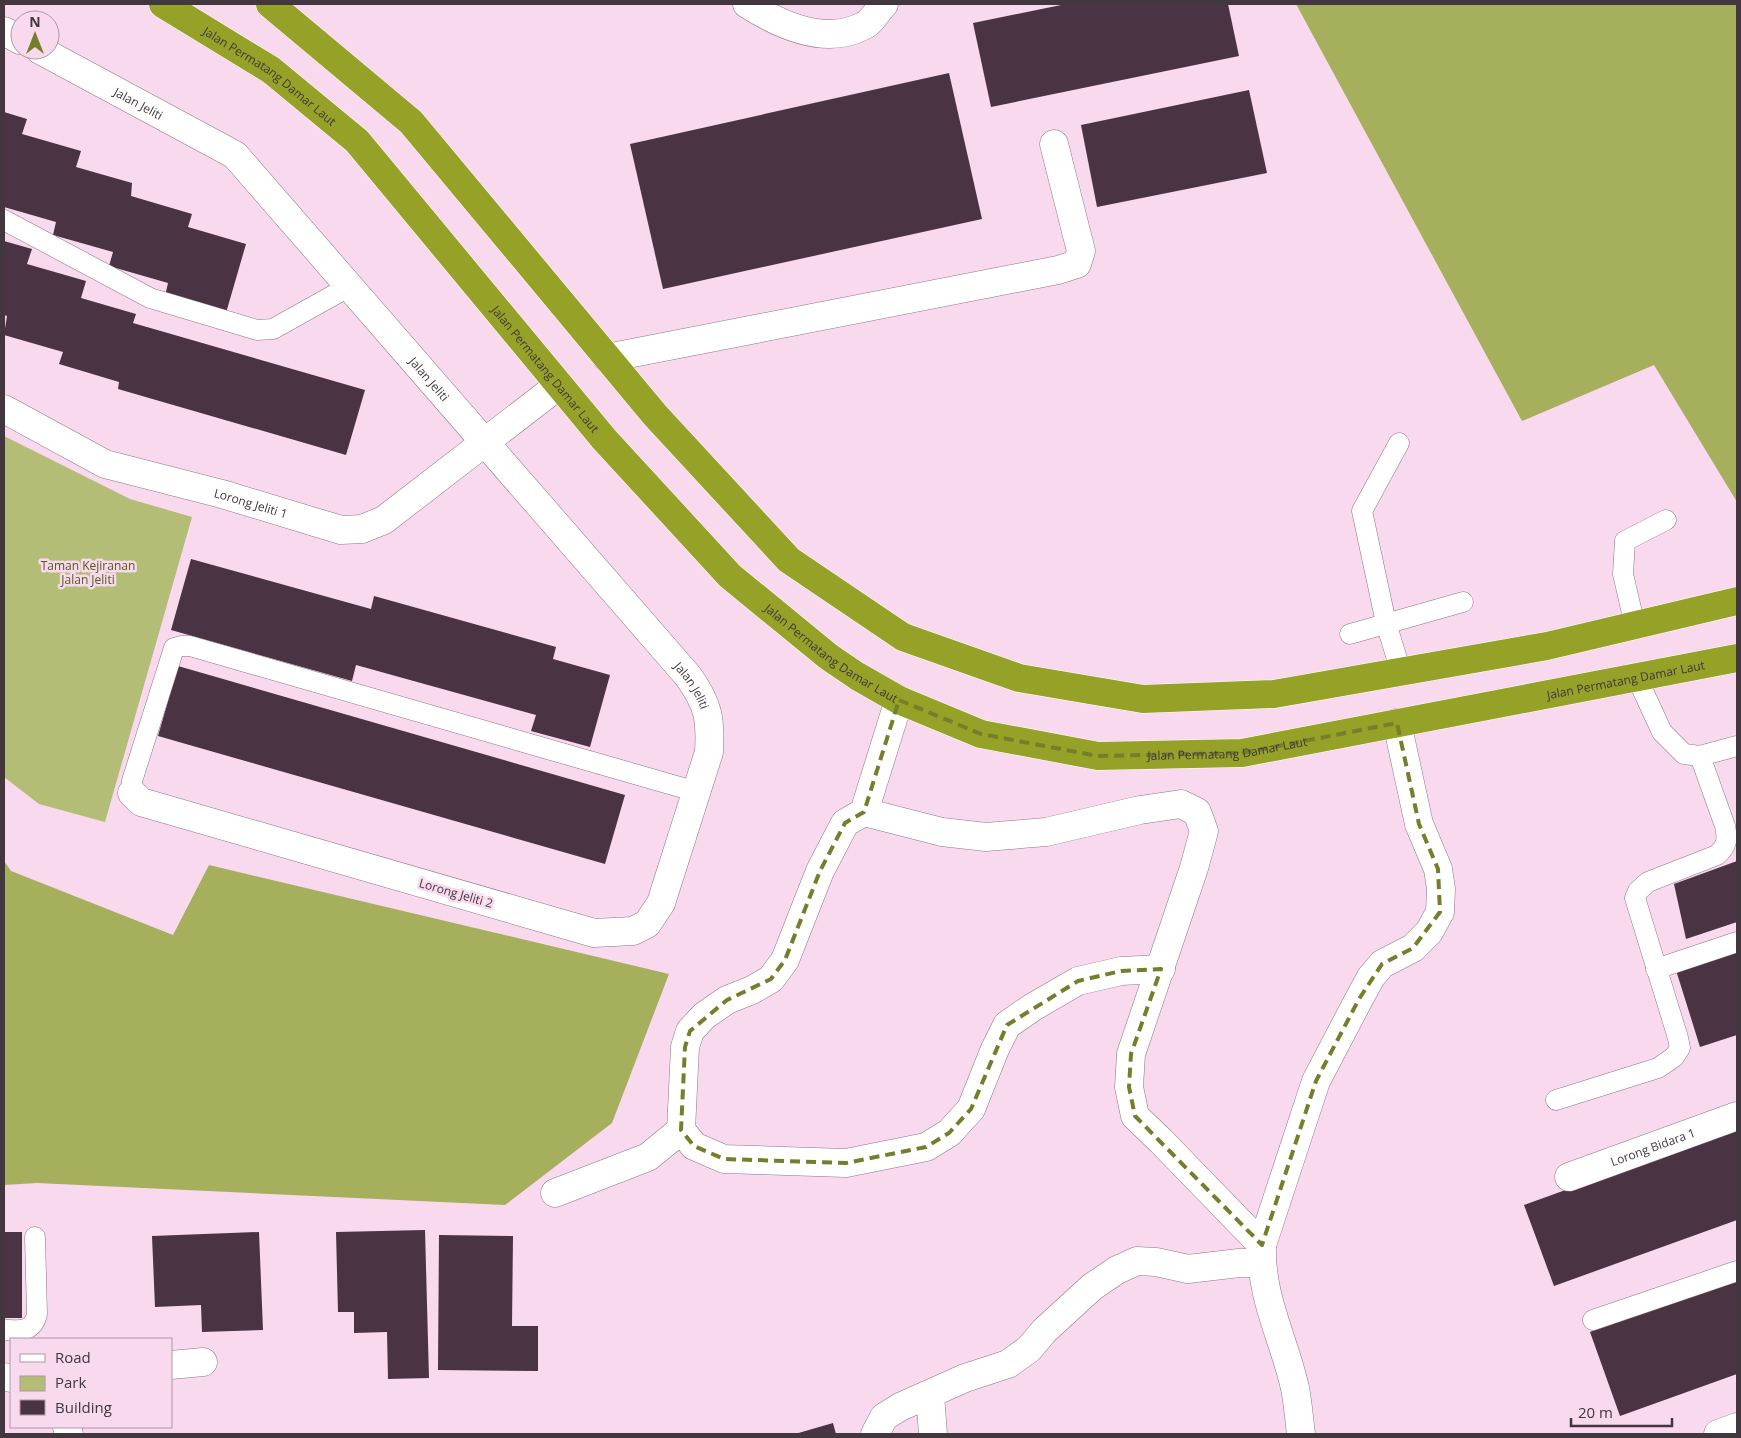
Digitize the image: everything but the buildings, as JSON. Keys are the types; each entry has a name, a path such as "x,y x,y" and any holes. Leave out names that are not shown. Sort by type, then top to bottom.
{"highway":[{"name":"Jalan Permatang Damar Laut","path":"163,4 271,70 357,141 604,439 730,576 829,657 857,676 899,700 981,734 1098,756 1242,753 1737,658"},
{"path":"270,4 411,122 655,415 789,560 903,637 1019,678 1143,699 1274,694 1547,646 1737,601"}],"street":[{"path":"747,4 772,19 799,30 834,35 865,26 884,4"},
{"name":"Jalan Jeliti","path":"59,60 235,155 350,286 688,676 706,706 711,730 710,752 697,792"},
{"path":"608,358 1058,270 1077,264 1080,251 1054,144"},
{"name":"Lorong Jeliti 1","path":"4,409 105,464 222,494 341,530 362,529 384,520 559,385"},
{"path":"899,700 864,812 845,824 820,871 785,960 771,979 752,990 727,1000 704,1016 690,1031 685,1047 681,1130 694,1146 724,1159 846,1163 926,1147 949,1133 971,1109 1006,1025 1078,981 1122,971 1161,969"},
{"path":"1301,1434 1295,1388 1265,1289 1262,1254 1316,1081 1358,998 1382,964 1414,948 1429,932 1440,912 1442,890 1438,869 1418,824 1397,723"},
{"name":"Lorong Jeliti 2","path":"132,793 140,802 594,932 616,933 633,931 647,924 661,903 697,792"},
{"path":"864,812 942,832 986,838 1046,832 1140,810 1181,804 1197,812 1204,831 1161,969 1131,1054 1129,1087 1136,1116 1161,1140 1262,1254"},
{"name":"Lorong Bidara 1","path":"1569,1177 1737,1116"},
{"path":"555,1193 648,1157 681,1130"},
{"path":"875,1434 884,1417 900,1407 965,1378 1008,1364 1029,1349 1044,1331 1092,1287 1117,1270 1137,1261 1156,1262 1188,1269 1239,1263 1262,1254"},
{"path":"172,1365 203,1362"},
{"path":"930,1395 933,1434"},
{"path":"1718,1434 1737,1427"}],"lane":[{"path":"4,220 150,298 257,330 273,329 350,286"},
{"path":"1400,443 1362,511 1386,623 1401,672"},
{"path":"1635,626 1622,574 1625,540 1666,520"},
{"path":"1350,634 1463,602"},
{"path":"132,793 132,781 174,648 181,646 190,646 697,792"},
{"path":"1636,678 1662,732 1684,754 1700,756 1737,746"},
{"path":"1556,1100 1658,1068 1674,1057 1680,1048 1635,898 1638,891 1648,882 1717,855 1725,848 1727,838 1725,826 1700,756"},
{"path":"1656,969 1737,942"},
{"path":"4,1330 30,1328 35,1322 37,1314 35,1237"},
{"path":"1593,1320 1737,1271"}],"highlighted area":[{"path":"899,700 981,734 1098,756 1242,753 1397,723 1419,824 1438,869 1440,912 1413,948 1382,964 1359,999 1316,1081 1262,1245 1135,1116 1129,1087 1131,1054 1161,969 1121,971 1078,981 1007,1025 971,1109 949,1133 926,1147 846,1163 724,1159 694,1146 681,1130 685,1047 690,1031 727,1000 771,979 785,960 820,871 845,823 864,812"}],"green space":[{"path":"1296,4 1737,4 1737,502 1654,365 1522,421"},
{"name":"Taman Kejiranan Jalan Jeliti","path":"4,436 130,499 192,517 105,822 39,804 4,777"},
{"path":"4,861 11,871 173,935 209,865 669,974 612,1123 505,1205 37,1183 4,1185"}]}
